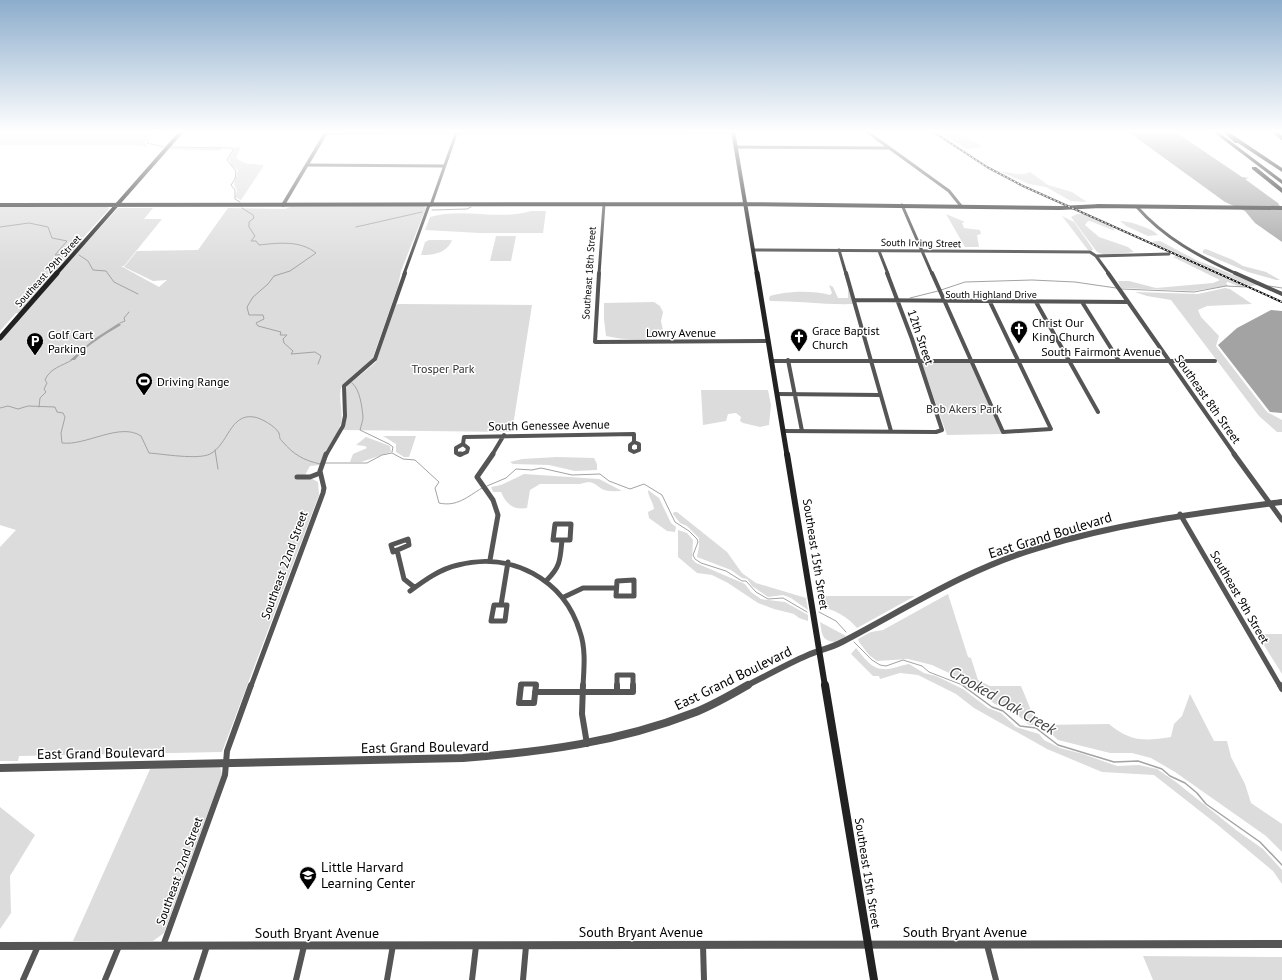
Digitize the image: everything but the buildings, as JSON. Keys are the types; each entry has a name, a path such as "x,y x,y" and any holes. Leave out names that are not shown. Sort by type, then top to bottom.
{"highway":[{"path":"1266,177 1282,191"}],"main road":[{"name":"Southeast 29th Street","path":"0,334 142,177"},
{"name":"Southeast 15th Street","path":"740,177 874,980"},
{"path":"0,205 744,204 1034,206 1060,208 1101,206 1282,208"},
{"name":"Southeast 29th Street","path":"0,338 108,215"}],"street":[{"path":"283,205 299,177"},
{"path":"297,477 310,477 321,470 343,426 345,416 343,390 347,383 369,367 375,360 401,288 404,273 440,177"},
{"path":"929,177 949,191 960,206"},
{"name":"Southeast 18th Street","path":"595,342 604,204"},
{"path":"902,205 1003,432 1048,431 1051,429 1047,417 990,302"},
{"path":"1137,207 1146,219 1223,268 1282,294"},
{"name":"South Irving Street","path":"753,250 1090,252"},
{"path":"783,431 891,432 869,360 865,338 839,250"},
{"name":"12th Street","path":"879,251 920,361 942,430 936,432 891,432"},
{"name":"Southeast 8th Street","path":"1090,252 1096,256 1282,520"},
{"path":"1096,256 1169,254"},
{"name":"South Highland Drive","path":"854,300 1127,302"},
{"path":"1036,302 1098,412"},
{"path":"1082,302 1119,361"},
{"name":"Lowry Avenue","path":"595,342 768,342"},
{"path":"788,360 796,394 802,431"},
{"name":"South Fairmont Avenue","path":"771,361 1215,361"},
{"path":"777,394 880,394"},
{"name":"South Genessee Avenue","path":"463,444 464,437 492,437 504,435 634,434 634,442"},
{"path":"490,560 498,515 492,497 478,480 479,473 499,446 504,435"},
{"name":"Southeast 22nd Street","path":"163,946 225,775 227,751 323,493 324,488 321,470"},
{"name":"East Grand Boulevard","path":"0,768 500,757 587,744 622,736 694,713 820,650 840,643 935,590 1002,561 1078,536 1180,514 1282,502"},
{"name":"Southeast 9th Street","path":"1180,514 1282,690"},
{"path":"555,524 571,524 570,540 562,540 554,540 555,524"},
{"path":"547,580 557,570 560,563 562,540"},
{"path":"397,550 404,579 412,589 431,575 451,567 474,561 490,560 508,562 527,569 547,580 564,598 573,612 580,632 584,654 582,722 587,744"},
{"path":"501,605 508,562"},
{"path":"617,580 634,580 634,596 616,596 616,588 617,580"},
{"path":"564,598 583,588 616,588"},
{"path":"535,692 617,692"},
{"name":"South Bryant Avenue","path":"0,946 987,946 1282,944"},
{"path":"387,980 393,945"},
{"path":"703,945 704,980"},
{"path":"23,980 38,946"},
{"path":"105,980 119,946"},
{"path":"196,980 207,946"},
{"path":"296,980 304,946"},
{"path":"472,980 476,946"},
{"path":"523,980 526,946"},
{"path":"987,946 996,980"}],"green space":[{"path":"236,177 257,177 241,200 235,197 237,191 234,184"},
{"path":"1012,177 1037,177 1048,185 1072,192 1087,202 1071,201 1046,187 1029,184"},
{"path":"0,206 108,207 109,209 82,239 86,243 118,208 153,208 144,219 162,219 124,266 121,266 159,287 167,280 153,281 124,267 137,251 198,250 228,208 285,209 290,207 423,206 426,208 401,271 398,286 372,360 342,386 340,395 342,419 339,429 324,454 320,465 310,466 305,475 318,482 319,495 222,752 19,756 18,761 0,761 0,547 16,530 0,525 0,342 24,314 16,313 0,331"},
{"path":"531,211 546,211 543,233 480,233 425,230 430,217 442,214 468,213 506,215"},
{"path":"946,214 965,222 962,223 964,228 980,230 981,234 977,235 979,247 965,247"},
{"path":"1077,214 1084,214 1113,228 1115,231 1090,221 1088,221 1085,225 1099,237 1128,247 1134,252 1105,255 1097,252 1071,217"},
{"path":"1062,216 1074,222 1093,249 1091,251 1088,250"},
{"path":"1120,221 1140,225 1158,235 1148,236 1126,226"},
{"path":"496,236 516,236 511,261 490,261"},
{"path":"429,240 452,240 447,248 440,252 421,255 425,242"},
{"path":"1160,241 1196,260 1259,285 1250,286 1151,242"},
{"path":"1206,249 1233,260 1243,266 1266,272 1280,280 1248,272 1203,253 1203,250"},
{"path":"1176,256 1245,286 1240,287 1228,282 1226,283 1228,286 1193,291 1121,288 1118,281 1129,281 1156,288 1213,283 1220,280 1173,257"},
{"path":"829,285 833,287 838,298 848,298 848,288 854,304 770,301 769,299 770,296 776,294 792,292 816,292 830,295 832,293"},
{"path":"1225,288 1230,289 1252,304 1207,306 1198,310 1201,317 1219,336 1216,346 1267,412 1282,420 1282,432 1277,432 1259,416 1171,300 1147,296 1135,292 1198,294"},
{"path":"654,302 660,306 663,312 661,321 664,335 635,339 606,336 604,303"},
{"name":"Trosper Park","path":"396,305 532,305 512,432 341,430 346,413 345,397 347,386 376,362"},
{"name":"Bob Akers Park","path":"969,362 974,365 1003,434 947,435 922,363"},
{"path":"701,390 768,390 771,405 769,425 760,427 743,423 740,421 741,417 736,413 728,414 726,421 703,425"},
{"path":"383,436 416,436 409,457 404,457 396,452 396,444"},
{"path":"366,437 390,446 391,452 361,462 350,462 353,454 367,448 365,446 356,445"},
{"path":"557,457 594,458 597,464 597,470 575,471 549,465 513,464 510,462 522,459"},
{"path":"524,474 599,479 622,491 604,490 590,482 580,484 540,484 530,490 527,508 514,507 505,500 501,492 493,492 491,487 501,485"},
{"path":"648,490 659,498 671,523 676,527 675,532 667,531 649,518 648,512 654,509"},
{"path":"674,512 677,512 727,552 742,573 756,583 806,598 808,610 791,598 783,595 768,597 752,586 747,579 742,578 731,570 697,557 699,538 687,526 680,523 673,514"},
{"path":"678,530 687,533 693,540 692,559 696,563 745,584 751,592 761,599 785,602 808,615 808,621 799,618 794,614 758,603 728,583 712,575 697,573 678,557"},
{"path":"948,594 968,657 971,658 978,680 990,686 1021,686 1037,725 1029,725 1013,711 995,704 949,673 932,665 908,659 877,661 869,655 859,642 858,639 871,632 883,630"},
{"path":"818,596 915,596 857,628 840,614 820,606"},
{"path":"820,622 846,636 836,642 825,639 822,634"},
{"path":"1257,634 1282,634 1282,674"},
{"path":"856,648 868,662 875,667 889,669 909,664 924,673 936,676 963,689 988,708 1001,713 1016,727 1039,734 1044,740 1060,748 1083,754 1117,766 1139,765 1157,769 1263,849 1282,870 1282,884 1273,871 1154,775 1102,772 1047,749 974,708 956,694 918,675 900,673 880,679 879,676 873,676 851,654"},
{"path":"1190,694 1214,741 1227,741 1231,757 1245,784 1251,803 1282,824 1282,852 1266,836 1175,772 1151,758 1132,753 1110,753 1058,740 1048,731 1037,725 1109,724 1124,734 1138,739 1171,737 1174,724 1182,716"},
{"path":"151,767 220,767 222,774 164,933 153,941 73,941"},
{"path":"0,807 35,835 10,876 11,913 0,929"},
{"path":"1143,956 1282,957 1282,980 1153,980"}],"shaded area":[{"path":"1190,177 1249,178 1245,179 1278,203 1282,210 1282,242 1255,223 1245,211 1225,202"},
{"path":"1271,310 1282,311 1282,413 1270,412 1218,345 1237,328"},
{"path":"119,323 121,325 90,345 75,360 70,360 94,339"}],"waterway":[{"path":"235,177 231,185 235,190 235,199 240,202"},
{"path":"432,210 467,209 471,207"},
{"path":"242,208 253,215 254,218 249,222 249,227 255,236 251,241 256,241 259,245 281,243 296,244 316,253 290,271 274,276 268,284 253,297 247,307 249,315 263,315 264,319 256,323 258,326 281,332 280,335 287,335 283,339 284,343 293,351 291,354 315,352 321,356 318,364"},
{"path":"356,227 422,212"},
{"name":"Crooked Oak Creek","path":"0,227 29,223 48,227 52,238 67,241 55,255 66,254"},
{"name":"Crooked Oak Creek","path":"79,255 88,261 93,270 106,271 114,282 138,294"},
{"path":"941,290 965,282 1032,280 1075,282 1116,288"},
{"path":"1121,289 1194,292 1226,286 1246,287"},
{"path":"1269,286 1282,288"},
{"path":"910,298 938,291"},
{"name":"Crooked Oak Creek","path":"120,323 125,321 124,318 129,312"},
{"name":"Crooked Oak Creek","path":"39,406 40,398 46,392 44,389 47,383 45,380 47,376 53,370 72,360"},
{"path":"352,383 357,389 361,403 363,417 360,430 389,444 393,447 392,452"},
{"path":"0,408 8,406 18,409 28,406 39,406"},
{"name":"Crooked Oak Creek","path":"39,406 55,407 57,412 63,413 65,417 61,433 62,443 82,441 113,433 133,432 141,436 149,453 197,457 205,456 215,451"},
{"name":"Crooked Oak Creek","path":"215,451 234,425 246,417 254,417 271,425 279,433 281,440 295,453 304,459 320,464"},
{"path":"215,451 218,469"},
{"name":"Crooked Oak Creek","path":"325,463 367,463 382,455 392,453 403,459 415,460 439,482 435,488 439,503 445,504 451,504 467,498 482,488"},
{"name":"Crooked Oak Creek","path":"487,486 506,478 516,469 532,470 541,468 572,475 600,474 609,481 630,489 644,484 662,495 675,522 689,531 697,539 698,542 693,555 695,559 701,563 726,571 742,581 746,581 756,592 768,599 783,598 807,612"},
{"name":"Crooked Oak Creek","path":"819,612 836,621 846,632"},
{"name":"Crooked Oak Creek","path":"854,642 872,660 880,665 886,666 903,660 922,666 929,672 965,686"},
{"name":"Crooked Oak Creek","path":"962,685 992,707 1003,711 1020,726 1036,728 1058,745 1114,762 1138,761 1162,769 1170,776 1185,783 1197,793 1206,804 1260,842 1282,865"}],"railway":[{"path":"1005,177 1282,302"}],"place":[{"name":"Christ Our King Church","path":"1019,344"},
{"name":"Grace Baptist Church","path":"799,352"},
{"name":"Golf Cart Parking","path":"35,356"},
{"name":"Driving Range","path":"144,396"},
{"name":"Little Harvard Learning Center","path":"308,890"}]}
